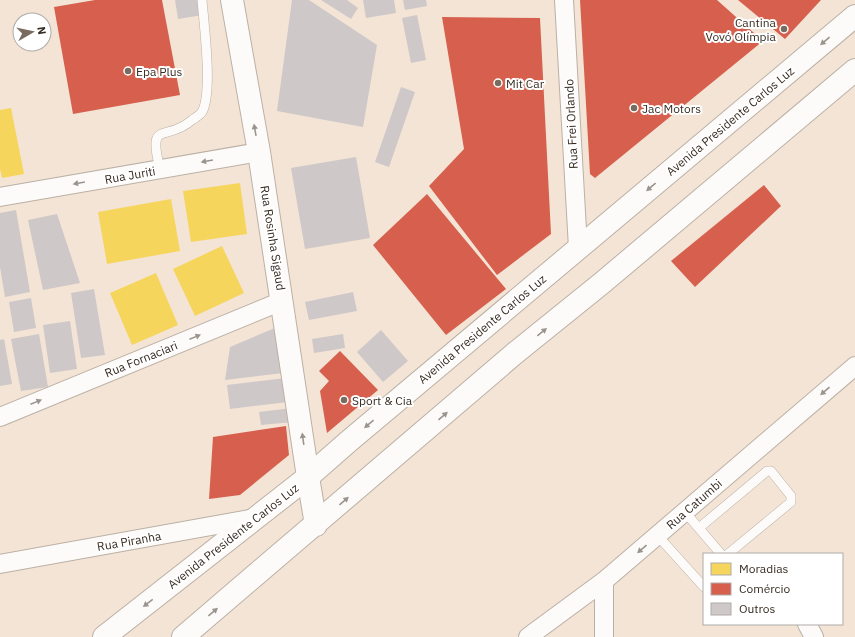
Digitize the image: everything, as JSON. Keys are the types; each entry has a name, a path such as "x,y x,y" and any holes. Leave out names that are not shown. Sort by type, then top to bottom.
{"main road":[{"name":"Rua Rosinha Sigaud","path":"232,0 259,152 316,525"},
{"name":"Avenida Presidente Carlos Luz","path":"104,637 308,477 855,16"},
{"path":"183,637 316,525 514,354 602,283 855,70"}],"street":[{"name":"Rua Frei Orlando","path":"564,0 578,248"},
{"name":"Rua Juriti","path":"0,197 259,152"},
{"name":"Rua Fornaciari","path":"0,417 282,302"},
{"name":"Rua Catumbi","path":"528,637 604,581 855,366"},
{"name":"Rua Piranha","path":"0,564 257,518"},
{"path":"604,581 604,637"},
{"path":"808,625 814,637"}],"lane":[{"path":"160,169 155,140 160,134 185,126 202,112 208,91 202,0"},
{"path":"699,528 766,471 771,471 791,496 791,502 729,553"},
{"path":"685,512 720,553"},
{"path":"657,535 703,586"}],"building: Moradias":[{"path":"11,108 24,174 2,178 0,169 0,110"},
{"path":"240,183 247,234 191,242 183,191"},
{"path":"171,199 180,251 107,264 98,212"},
{"path":"222,246 244,293 195,316 173,269"},
{"path":"156,273 178,325 132,345 110,293"}],"building: Comércio":[{"path":"95,0 162,0 180,95 73,114 54,7"},
{"name":"Jac Motors","path":"580,0 717,0 763,41 595,178 590,174"},
{"path":"738,0 821,0 785,39"},
{"name":"Mit Car","path":"442,17 540,18 551,234 497,275 429,186 464,149"},
{"path":"764,185 781,206 695,287 671,261"},
{"path":"427,194 506,289 446,335 373,245"},
{"name":"Sport & Cia","path":"340,351 378,390 327,433 320,391 329,381 319,371"},
{"path":"286,426 289,455 240,495 209,499 213,437"}],"building: Outros":[{"path":"175,0 200,0 203,15 178,19"},
{"path":"292,0 309,0 377,45 363,127 277,111"},
{"path":"321,0 347,0 358,8 351,19"},
{"path":"363,0 394,0 396,13 366,18"},
{"path":"403,0 426,0 427,6 405,10"},
{"path":"417,15 426,60 411,63 402,18"},
{"path":"401,87 415,92 389,167 375,162"},
{"path":"356,157 370,238 305,249 291,168"},
{"path":"16,210 30,292 5,297 0,267 0,213"},
{"path":"57,214 80,283 43,290 28,220"},
{"path":"94,289 105,355 81,358 71,293"},
{"path":"353,292 357,311 309,320 305,302"},
{"path":"31,298 36,328 14,332 9,302"},
{"path":"70,321 77,369 50,373 43,325"},
{"path":"277,327 283,373 225,380 230,347"},
{"path":"381,330 408,361 383,382 357,352"},
{"path":"39,334 48,387 21,391 11,339"},
{"path":"343,334 345,348 314,353 312,339"},
{"path":"4,339 12,384 0,386 0,340"},
{"path":"286,378 288,402 230,409 227,385"},
{"path":"292,408 293,422 261,425 259,412"}],"place":[{"name":"Cantina Vovó Olímpia","path":"784,29"},
{"name":"Epa Plus","path":"128,71"},
{"name":"Mit Car","path":"498,83"},
{"name":"Jac Motors","path":"634,108"},
{"name":"Sport & Cia","path":"344,400"}]}
